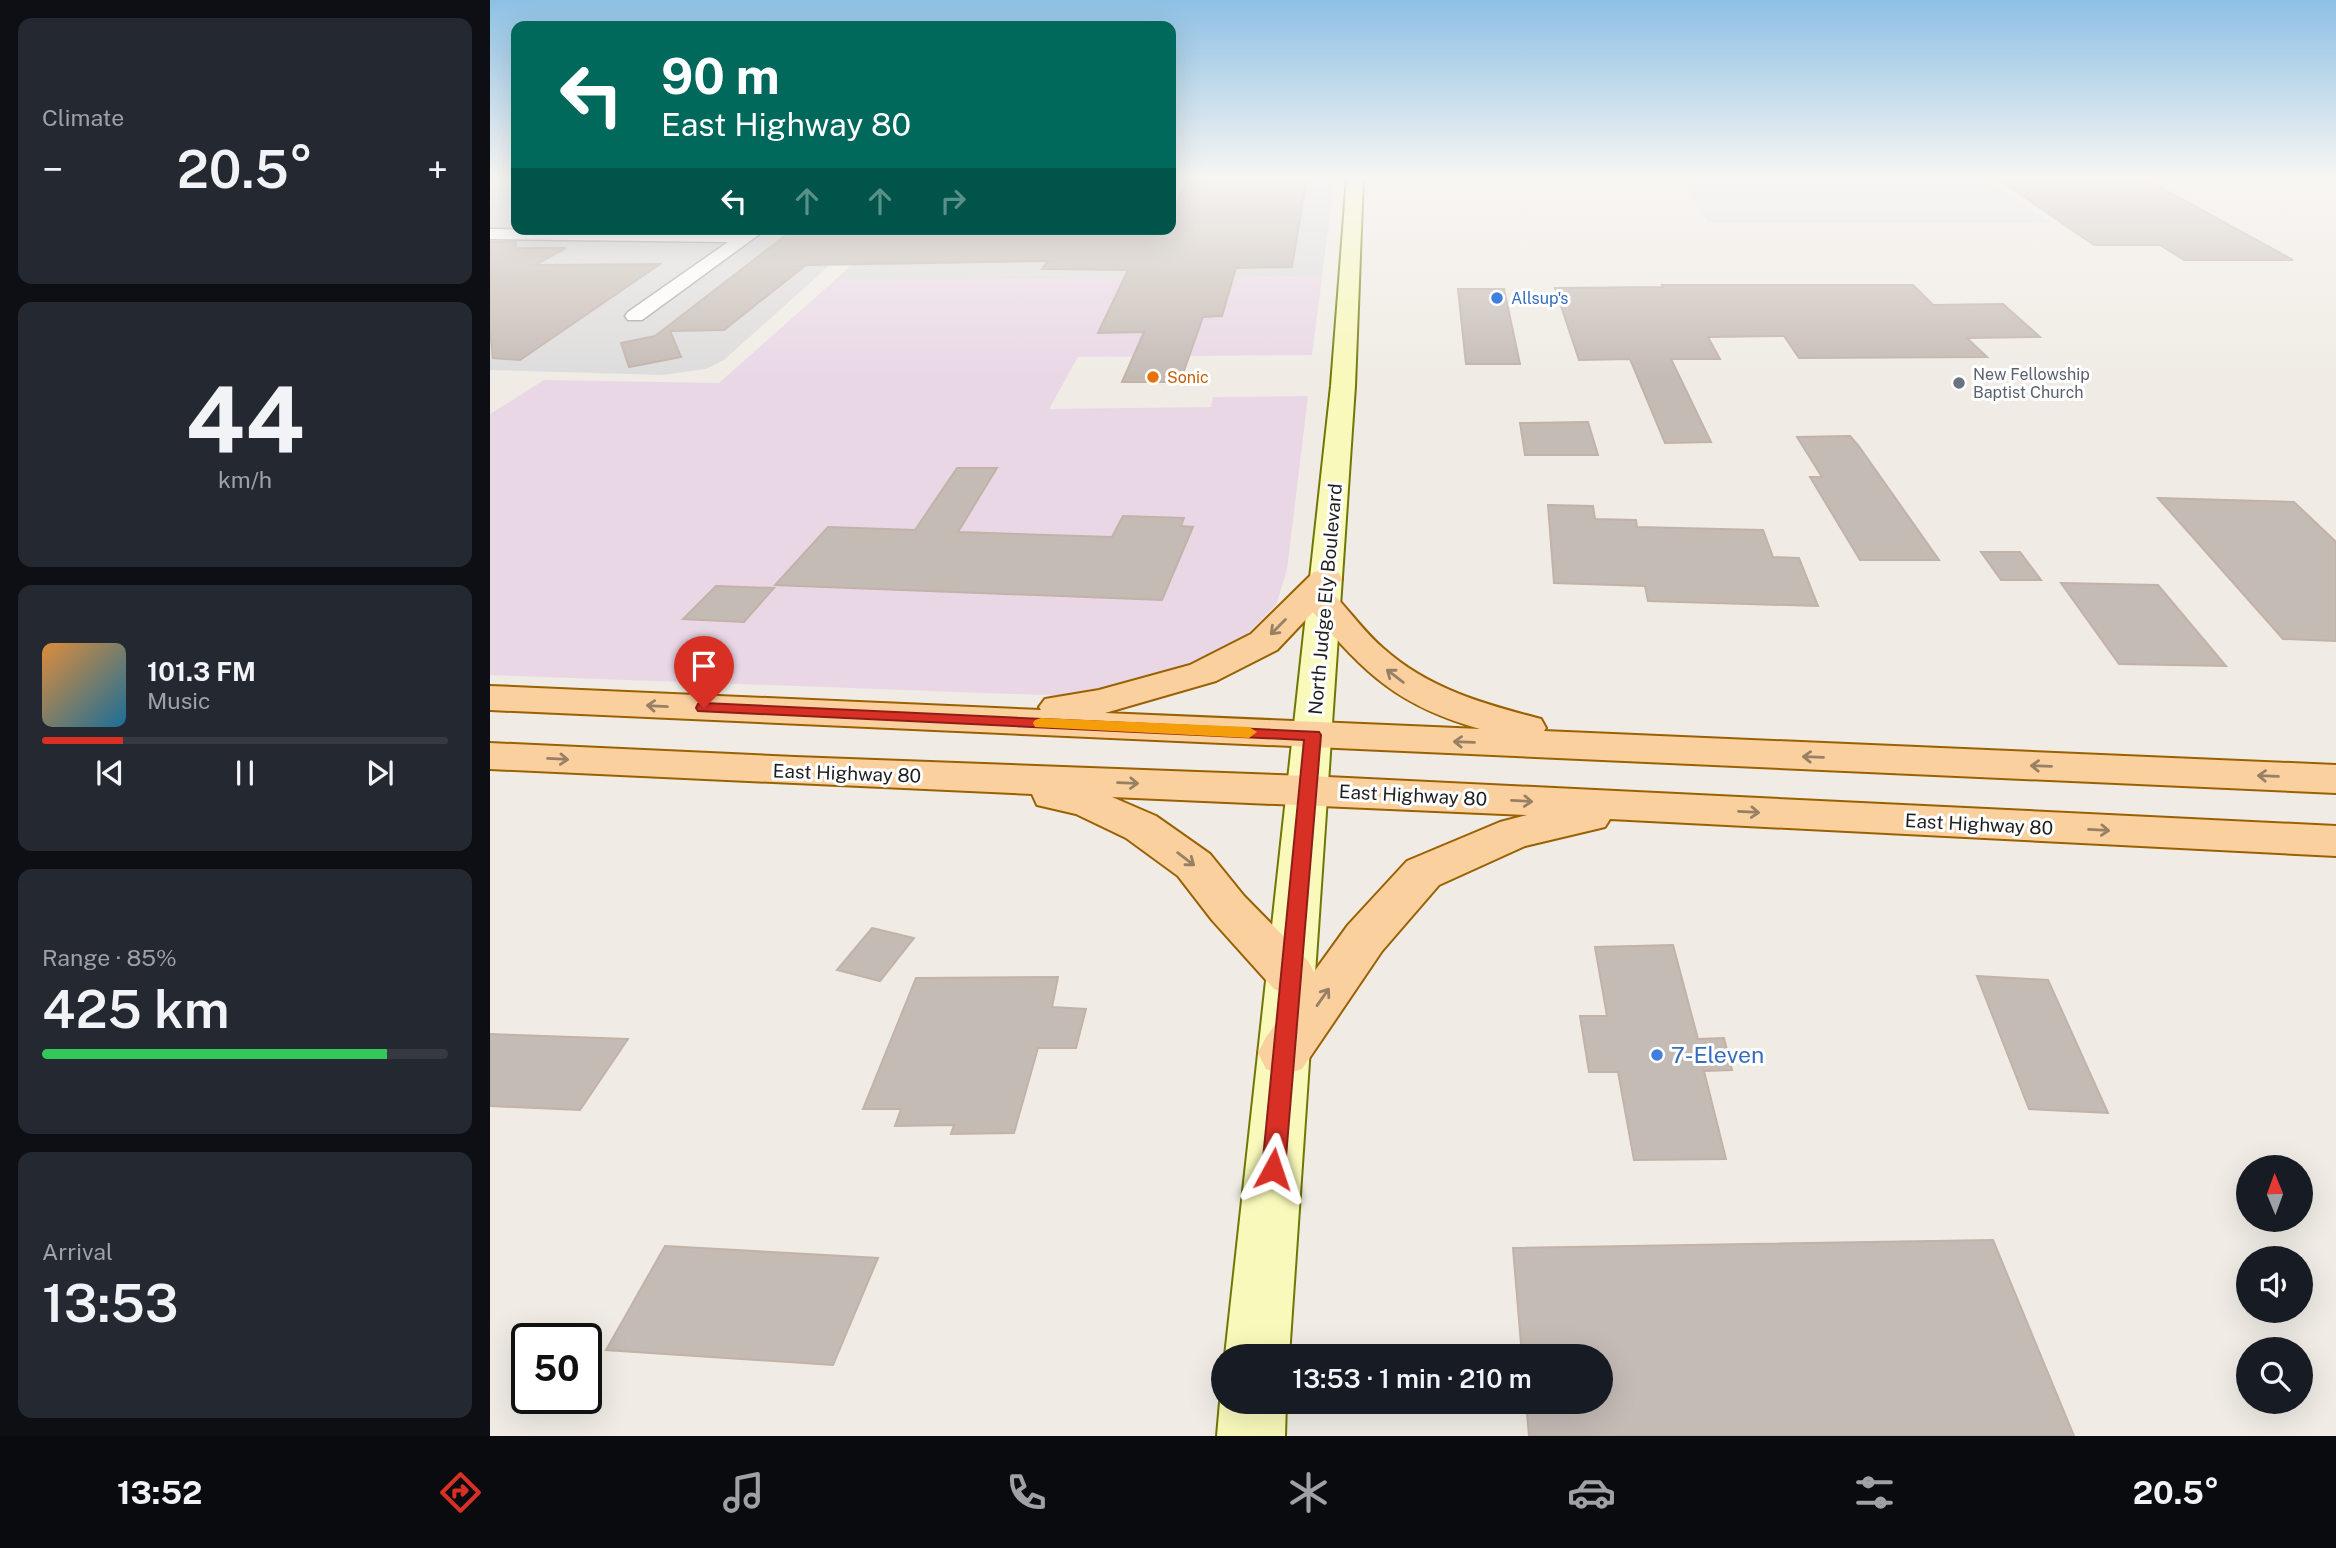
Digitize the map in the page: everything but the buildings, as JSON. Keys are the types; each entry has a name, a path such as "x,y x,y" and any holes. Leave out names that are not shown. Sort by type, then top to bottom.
{"main road":[{"name":"North Judge Ely Boulevard","path":"1258,1344 1343,386 1351,244"},
{"path":"956,719 1101,702 1203,673 1264,642 1325,592 1370,657 1412,688 1491,721 1621,748"},
{"path":"490,698 2336,779"},
{"path":"795,771 837,714"},
{"name":"East Highway 80","path":"490,756 795,771 1307,790 2336,841"},
{"path":"1915,761 1952,822"},
{"path":"964,777 1087,802 1141,827 1194,865 1228,908 1291,975"},
{"path":"1284,1052 1365,938 1423,873 1514,833 1589,817 1673,808"},
{"path":"1251,1436 1253,1414"}],"street":[{"path":"635,316 736,244"}],"shaded area":[{"path":"490,244 853,244 724,360 706,369 662,375 490,370"},
{"path":"873,244 1326,244 1322,277 834,281"},
{"path":"1322,277 1312,355 1078,357 1049,409 1211,407 1213,397 1308,396 1287,570 1276,605 1242,639 1191,664 1137,684 1069,696 490,675 490,414 544,380 719,383 834,281"}],"slow traffic":[{"path":"1041,723 1249,732"}],"place":[{"name":"Allsup's","path":"1497,298"},
{"name":"Sonic","path":"1153,377"},
{"name":"New Fellowship Baptist Church","path":"1959,383"},
{"name":"7-Eleven","path":"1657,1055"}],"route":[{"path":"704,708 1313,735 1273,1169"}]}
